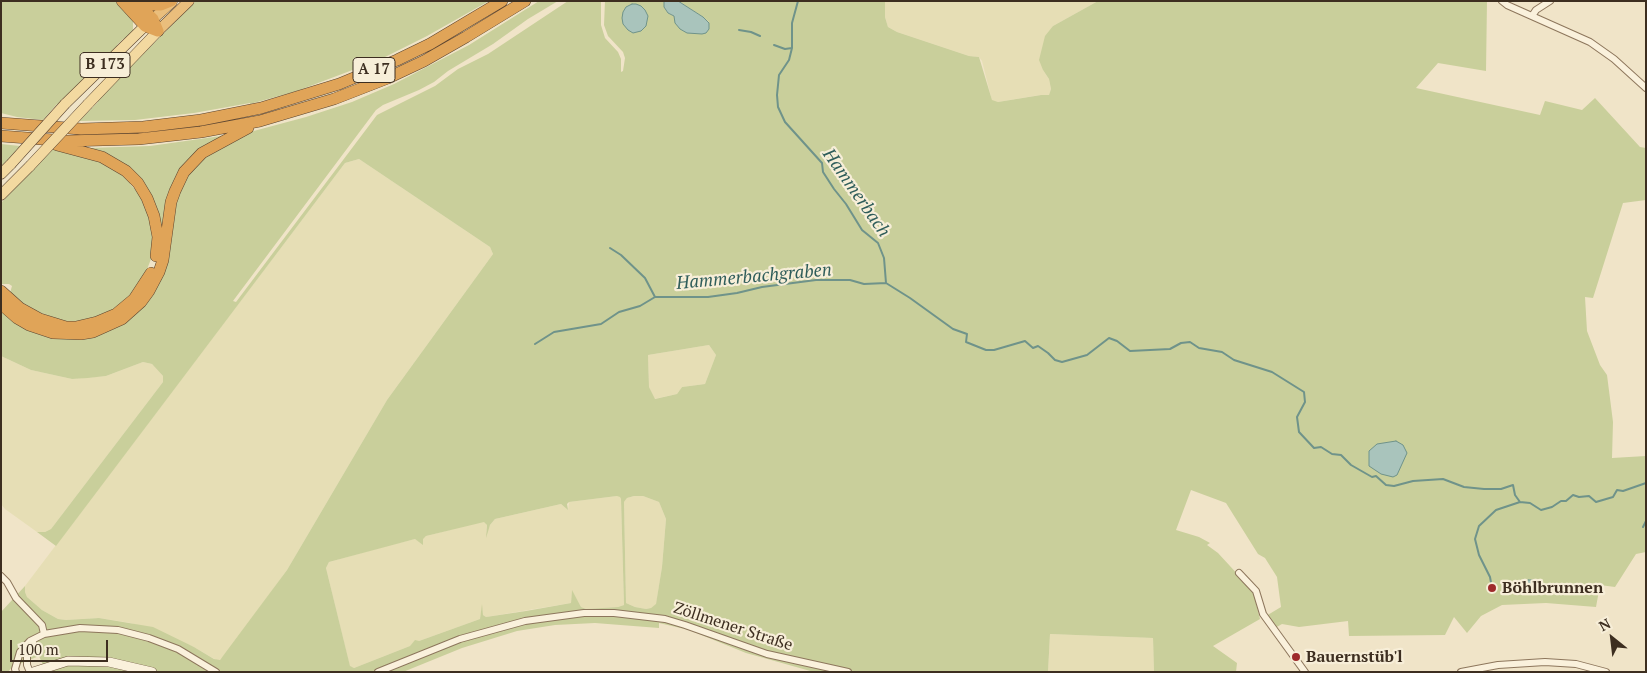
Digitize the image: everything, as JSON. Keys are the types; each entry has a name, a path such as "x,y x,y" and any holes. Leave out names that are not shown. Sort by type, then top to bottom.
{"highway":[{"path":"122,1 149,22 158,32"},
{"path":"137,1 149,22"},
{"path":"137,1 153,5 161,5 172,1"},
{"name":"B 173","path":"149,22 172,1"},
{"name":"B 173","path":"158,32 189,1"},
{"name":"A 17","path":"1,123 81,129 143,127 200,120 269,106 340,84 397,60 438,39 502,1"},
{"name":"A 17","path":"1,136 82,141 139,140 201,132 260,121 334,99 388,78 466,38 525,1"},
{"path":"1,115 19,120 30,126"},
{"path":"1,304 17,318 29,325 53,333 81,334 93,332 122,319 150,291 160,272 172,202 175,190 184,172 211,147 260,121"},
{"path":"1,291 20,308 40,319 66,327 87,325 116,314 134,299 146,283 156,260 157,224 151,206 138,183 126,171 102,157 60,147 41,139"}],"main road":[{"name":"B 173","path":"1,174 66,104 149,22"},
{"name":"B 173","path":"1,195 158,32"},
{"path":"32,672 68,661 109,662 152,672"}],"street":[{"path":"1502,1 1507,5 1590,42 1614,59 1646,88"},
{"path":"1532,16 1536,10 1550,1"},
{"path":"1239,573 1256,591 1263,614 1304,672"},
{"path":"1,576 7,582 16,598 42,625 42,635 27,651 27,664 32,672"},
{"name":"Zöllmener Straße","path":"378,672 460,639 525,621 575,614 614,613 665,619 781,659 848,672"},
{"path":"16,672 15,669 20,652 30,641 42,635 80,628 118,630 149,638 178,649 215,671"},
{"path":"1461,672 1475,671 1498,665 1545,662 1585,666 1606,672"}],"shaded area":[{"path":"885,1 1098,1 1053,26 1043,70 1049,79 1051,89 1049,95 998,102 992,101 982,61 979,57 969,56 897,32 888,27 885,17"},
{"path":"359,159 490,247 493,254 387,400 287,570 232,646 218,661 194,647 131,623 99,618 58,619 42,610 27,597 25,586 345,163"},
{"path":"709,345 716,355 705,384 682,387 677,394 654,399 649,387 648,355"},
{"path":"1,356 31,370 72,379 106,376 143,362 152,364 163,376 163,382 51,529 45,532 37,532 1,504"},
{"path":"620,496 624,605 586,609 581,607 572,591 571,603 486,617 483,615 482,608 480,619 415,641 410,646 354,668 350,667 326,568 329,562 415,539 419,541 426,536 484,521 487,525 486,534 495,519 561,504 568,510 569,502"},
{"path":"643,496 659,502 666,519 662,567 656,605 646,609 626,603 624,502 627,498"},
{"path":"1050,634 1153,638 1154,672 1048,672"}],"green space":[{"path":"1,1 115,1 133,20 133,31 117,45 117,49 60,104 57,104 43,120 17,117 1,113"},
{"path":"196,1 489,1 427,36 379,60 297,91 250,104 194,113 135,120 79,121 98,102 97,100"},
{"path":"539,1 558,1 448,71 434,82 376,110 233,301 236,302 377,115 435,86 458,69 488,54 568,1 601,1 601,25 605,38 618,52 621,59 621,72 623,71 625,58 623,52 608,36 604,25 605,1 664,1 664,7 668,13 706,32 709,29 709,22 678,1 885,1 885,17 888,27 897,32 969,56 979,57 992,100 998,102 1049,95 1051,89 1049,79 1039,60 1045,36 1053,26 1098,1 1487,1 1486,71 1438,63 1416,88 1540,115 1545,101 1582,110 1595,98 1640,147 1646,148 1646,200 1623,203 1593,298 1585,297 1587,331 1600,365 1607,375 1613,422 1612,458 1646,456 1646,552 1636,554 1615,587 1600,585 1596,607 1546,603 1502,605 1481,616 1467,633 1454,617 1445,635 1349,636 1348,621 1299,627 1282,624 1275,628 1266,616 1281,607 1277,577 1265,558 1258,554 1226,503 1191,490 1176,530 1199,537 1210,543 1207,545 1218,553 1253,591 1260,619 1213,646 1237,663 1236,672 1154,672 1153,638 1050,634 1048,672 814,672 746,653 689,630 659,623 659,628 595,623 555,625 517,631 462,648 403,672 46,672 39,656 12,667 8,672 1,672 1,612 25,586 27,597 42,610 58,619 99,618 153,627 214,659 220,660 287,570 387,400 493,254 490,247 359,159 345,163 56,546 37,532 45,532 51,529 163,382 163,376 152,364 143,362 106,376 88,378 72,379 31,370 1,356 1,310 41,333 144,303 178,191 198,160 250,132 352,102 394,84 469,45","holes":["709,345 716,355 705,384 682,387 677,394 655,399 649,387 648,355","643,496 659,502 666,519 662,567 656,604 646,609 626,603 624,502 627,498","620,497 624,605 586,609 581,607 572,590 571,603 526,611 486,617 483,615 482,604 480,619 419,641 415,640 410,646 354,668 350,666 326,568 329,562 415,539 423,545 423,539 426,536 484,522 487,525 486,538 490,525 495,519 561,504 568,510 567,504 569,502"]},
{"path":"221,136 221,138 193,157 162,241 143,185 89,148 150,146"},
{"path":"1,144 20,146 1,167"},
{"path":"52,149 86,154 132,181 130,184 142,197 146,205 153,236 151,259 146,272 129,298 101,318 67,323 31,309 10,293 12,286 1,284 1,203"}],"water":[{"path":"664,1 678,1 703,17 709,23 709,29 706,33 702,34 687,33 680,29 675,23 674,16 668,13 664,7"},
{"path":"632,4 641,6 648,16 646,26 641,31 633,33 623,24 622,18 626,7"},
{"path":"1396,441 1403,445 1407,453 1397,475 1393,477 1381,474 1369,466 1369,451 1377,444"},
{"path":"1528,580 1534,580 1538,586 1536,590 1527,593 1521,591 1521,585"}],"waterway":[{"name":"Hammerbach","path":"798,1 792,23 792,48 789,60 779,75 778,107 785,122 822,163 823,172 862,230 878,243 884,258 886,283 953,329 967,334 966,342 986,350 994,350 1025,341 1033,348 1038,346 1055,360 1062,362 1087,355 1109,338 1117,341 1130,351 1170,349 1181,343 1190,342 1199,348 1222,352 1234,360 1272,372 1304,392 1305,402 1297,417 1299,432 1314,448 1321,447 1332,454 1341,455 1351,465 1372,477 1376,476 1386,485 1394,486 1413,481 1443,479 1464,487 1484,489 1501,489 1513,485 1515,495 1520,502 1530,503 1541,510 1552,507 1561,501 1566,501 1573,495 1579,497 1589,496 1596,502 1613,497 1617,490 1623,491 1646,483"},
{"path":"739,30 760,36"},
{"path":"774,45 785,49 792,48"},
{"name":"Hammerbachgraben","path":"610,248 621,255 645,278 655,297"},
{"name":"Hammerbachgraben","path":"535,344 554,332 601,324 619,312 640,306 655,297 708,297 816,280 850,280 864,284 886,283"},
{"path":"1492,588 1490,577 1479,555 1475,539 1479,526 1496,510 1520,502"},
{"path":"1643,527 1646,521"}],"place":[{"name":"Böhlbrunnen","path":"1492,588"},
{"name":"Bauernstüb'l","path":"1296,657"}]}
